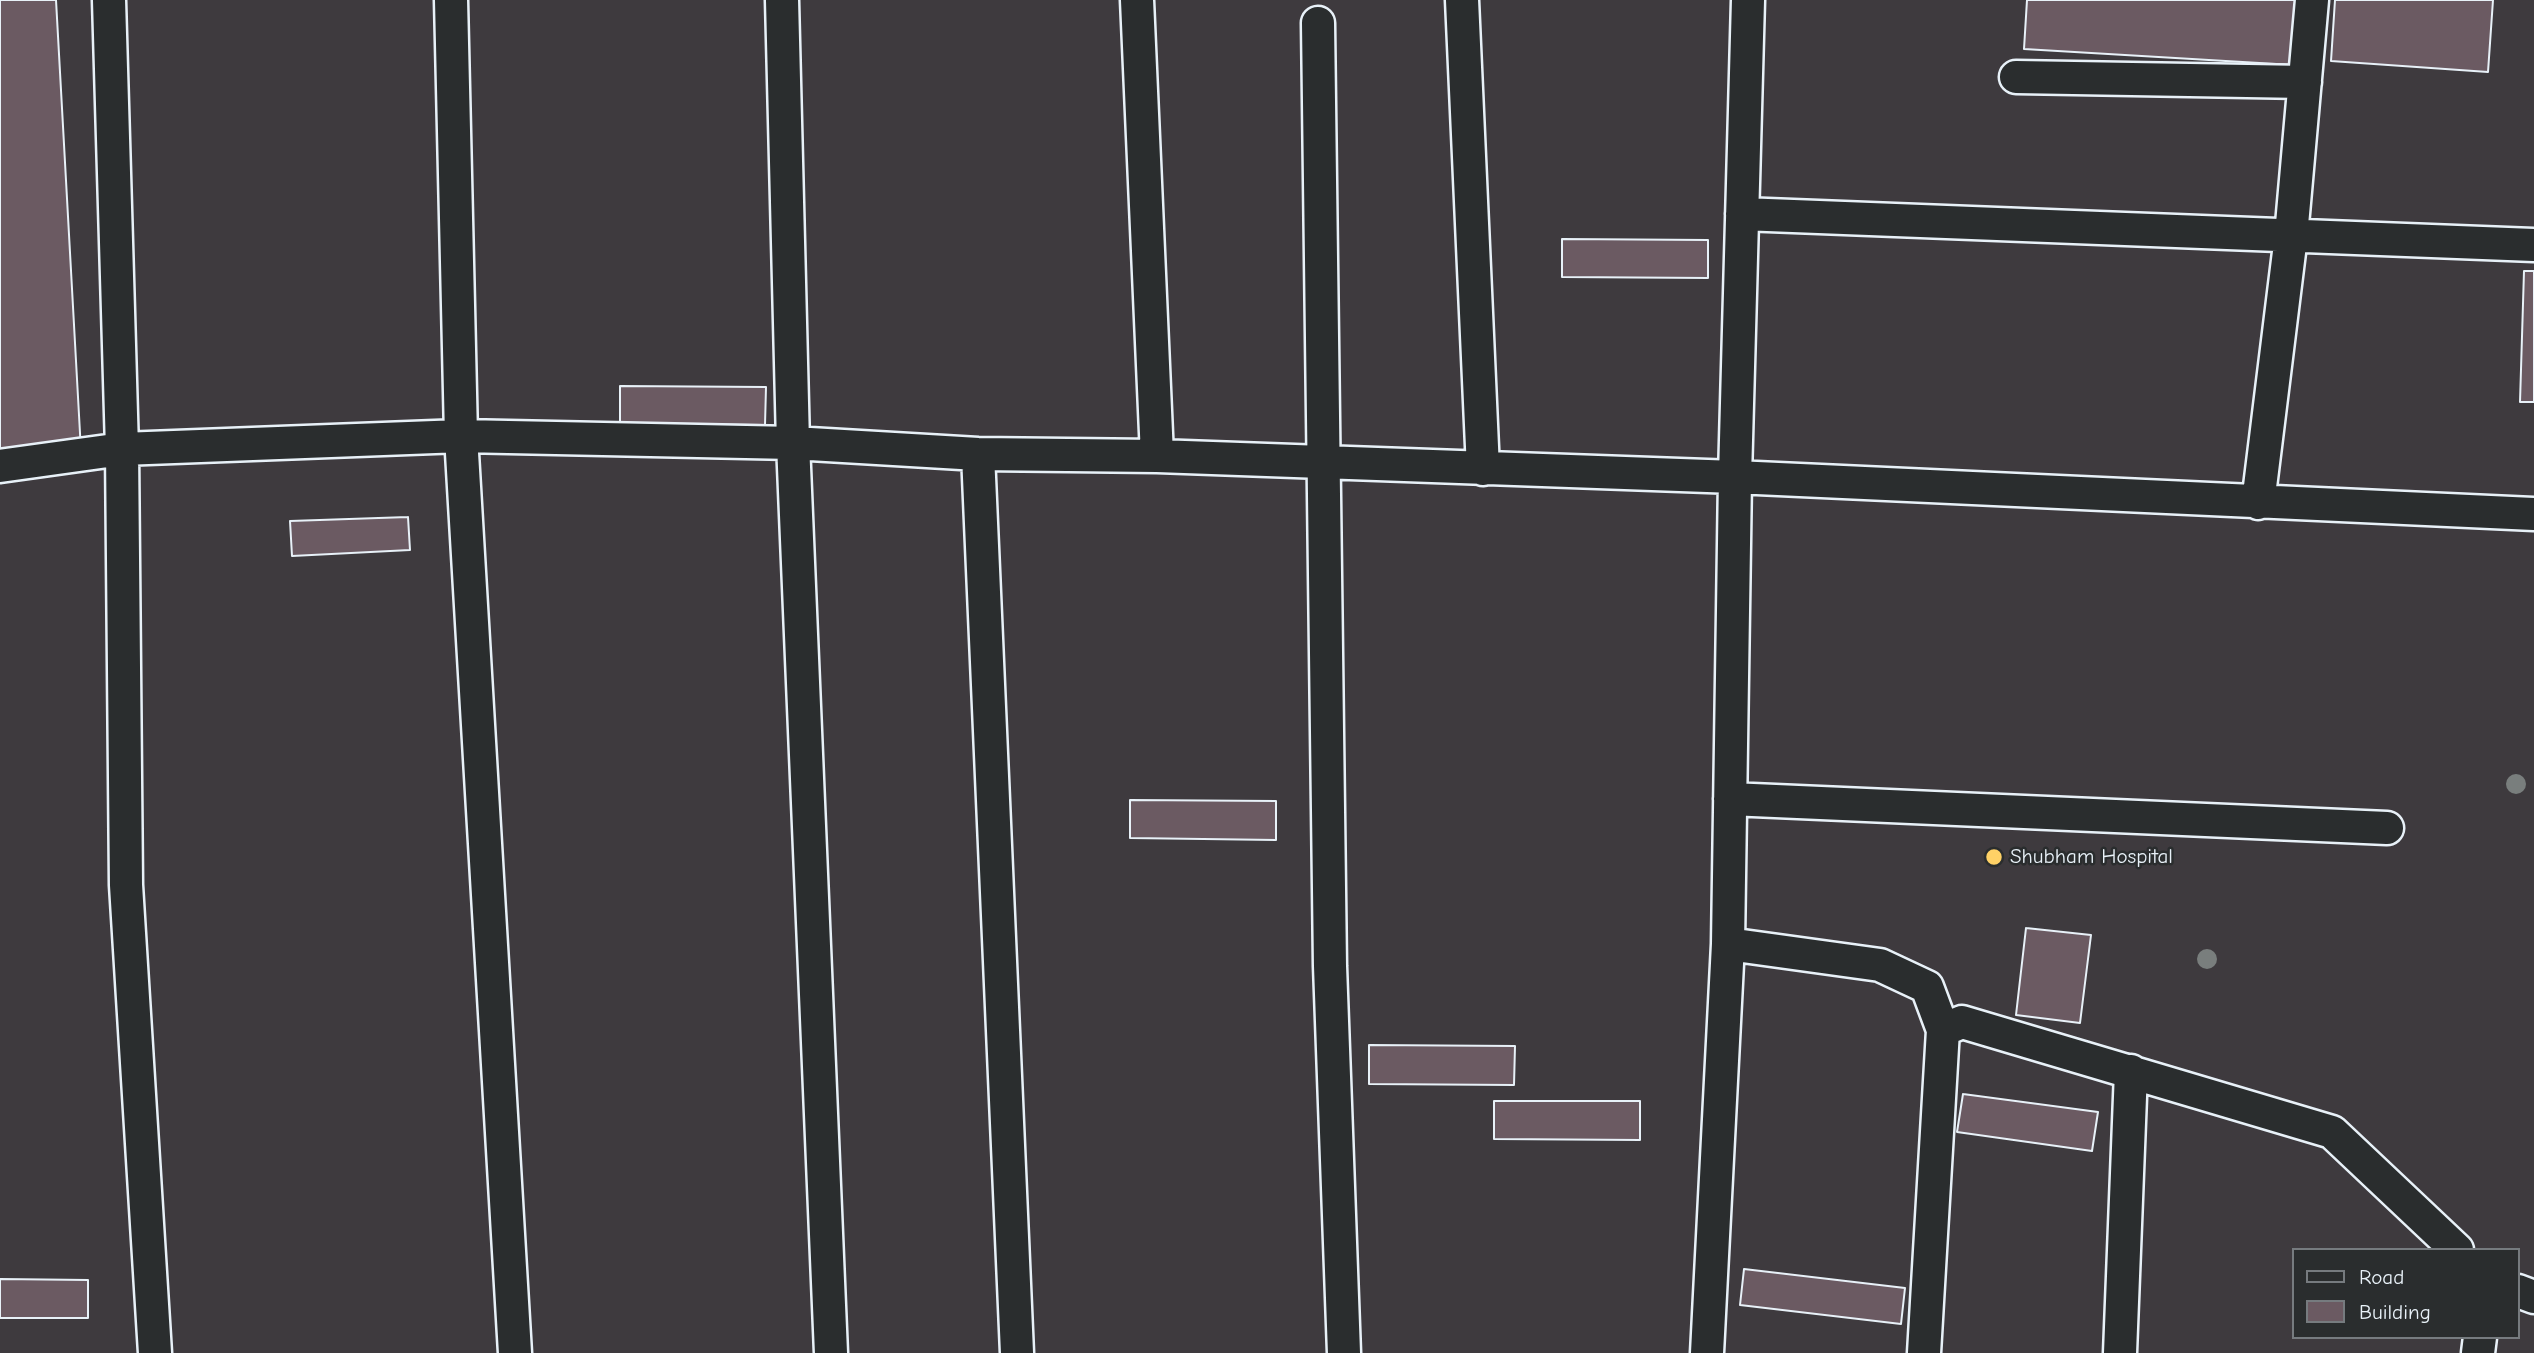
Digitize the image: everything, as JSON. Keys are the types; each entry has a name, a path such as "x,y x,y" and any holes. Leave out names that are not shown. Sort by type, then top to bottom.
{"street":[{"path":"109,0 122,449 126,886 155,1353"},
{"path":"452,0 461,436 515,1353"},
{"path":"782,0 793,443 831,1353"},
{"path":"1137,0 1157,456"},
{"path":"1462,0 1483,469"},
{"path":"1707,1353 1728,944 1735,477 1748,0"},
{"path":"2258,503 2291,236 2312,0"},
{"path":"1318,23 1330,966 1344,1353"},
{"path":"2016,77 2305,82"},
{"path":"1742,214 2534,245"},
{"path":"0,466 122,449 461,436 793,443 978,454 1157,456 1735,477 2534,514"},
{"path":"978,454 1017,1353"},
{"path":"1730,799 2387,828"},
{"path":"1728,944 1880,965 1927,987 1943,1030 1924,1353"},
{"path":"1943,1030 1962,1022 2332,1132 2455,1248"},
{"path":"2120,1353 2131,1071"}],"building":[{"path":"0,0 56,0 81,451 0,455"},
{"path":"2027,0 2297,0 2293,65 2024,49"},
{"path":"2335,0 2493,0 2488,72 2331,61"},
{"path":"1562,239 1708,240 1708,278 1562,277"},
{"path":"2524,271 2534,271 2534,402 2520,402"},
{"path":"620,386 766,387 765,425 620,424"},
{"path":"408,517 410,550 292,556 290,521"},
{"path":"1130,800 1276,801 1276,840 1130,838"},
{"path":"2026,928 2091,935 2080,1023 2016,1015"},
{"path":"1369,1045 1515,1046 1514,1085 1369,1084"},
{"path":"1963,1094 2098,1112 2092,1151 1957,1132"},
{"path":"1494,1101 1640,1101 1640,1140 1494,1139"},
{"path":"1744,1269 1905,1288 1901,1324 1740,1305"},
{"path":"0,1279 88,1280 88,1318 0,1318"}],"place":[{"name":"Shubham Hospital","path":"1994,857"}]}
